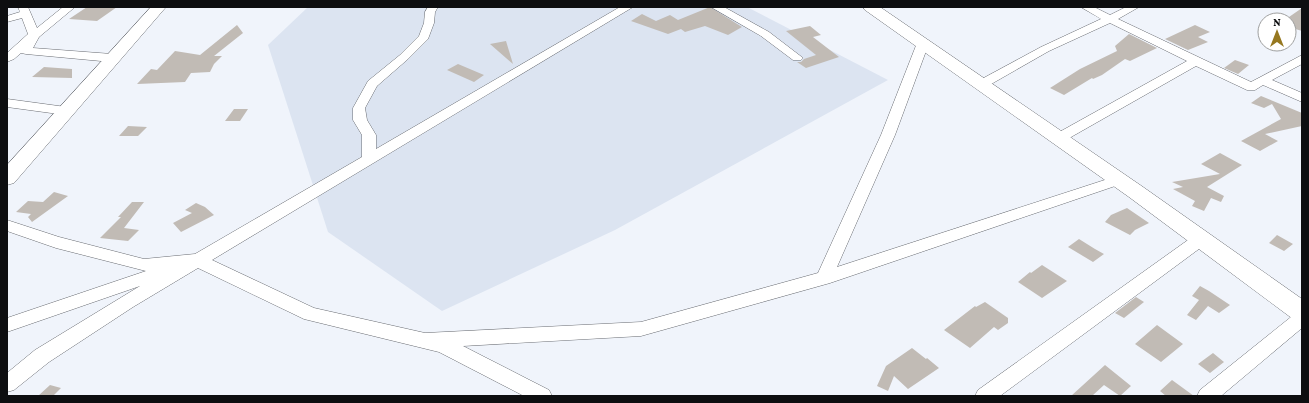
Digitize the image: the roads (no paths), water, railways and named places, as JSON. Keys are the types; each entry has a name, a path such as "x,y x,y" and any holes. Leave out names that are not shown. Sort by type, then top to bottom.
{"street":[{"path":"8,58 34,35 70,7"},
{"path":"7,178 112,58 159,7"},
{"path":"369,159 369,135 360,120 359,108 372,84 404,57 424,37 429,23 430,12 433,7"},
{"path":"7,384 42,356 127,302 628,7"},
{"path":"716,7 765,34 797,58"},
{"path":"870,7 1119,180 1302,312"},
{"path":"1086,7 1251,87 1302,59"},
{"path":"982,84 1045,49 1134,7"},
{"path":"7,19 24,10 34,35 26,51 112,58"},
{"path":"824,278 888,135 923,43"},
{"path":"1059,138 1196,61"},
{"path":"1263,81 1302,98"},
{"path":"7,103 66,110"},
{"path":"424,340 641,329 824,278 1119,180"},
{"path":"7,225 56,242 144,265 197,260 310,314 443,345 542,396"},
{"path":"985,396 1201,239"},
{"path":"7,325 197,260"},
{"path":"1207,396 1302,318"}]}
